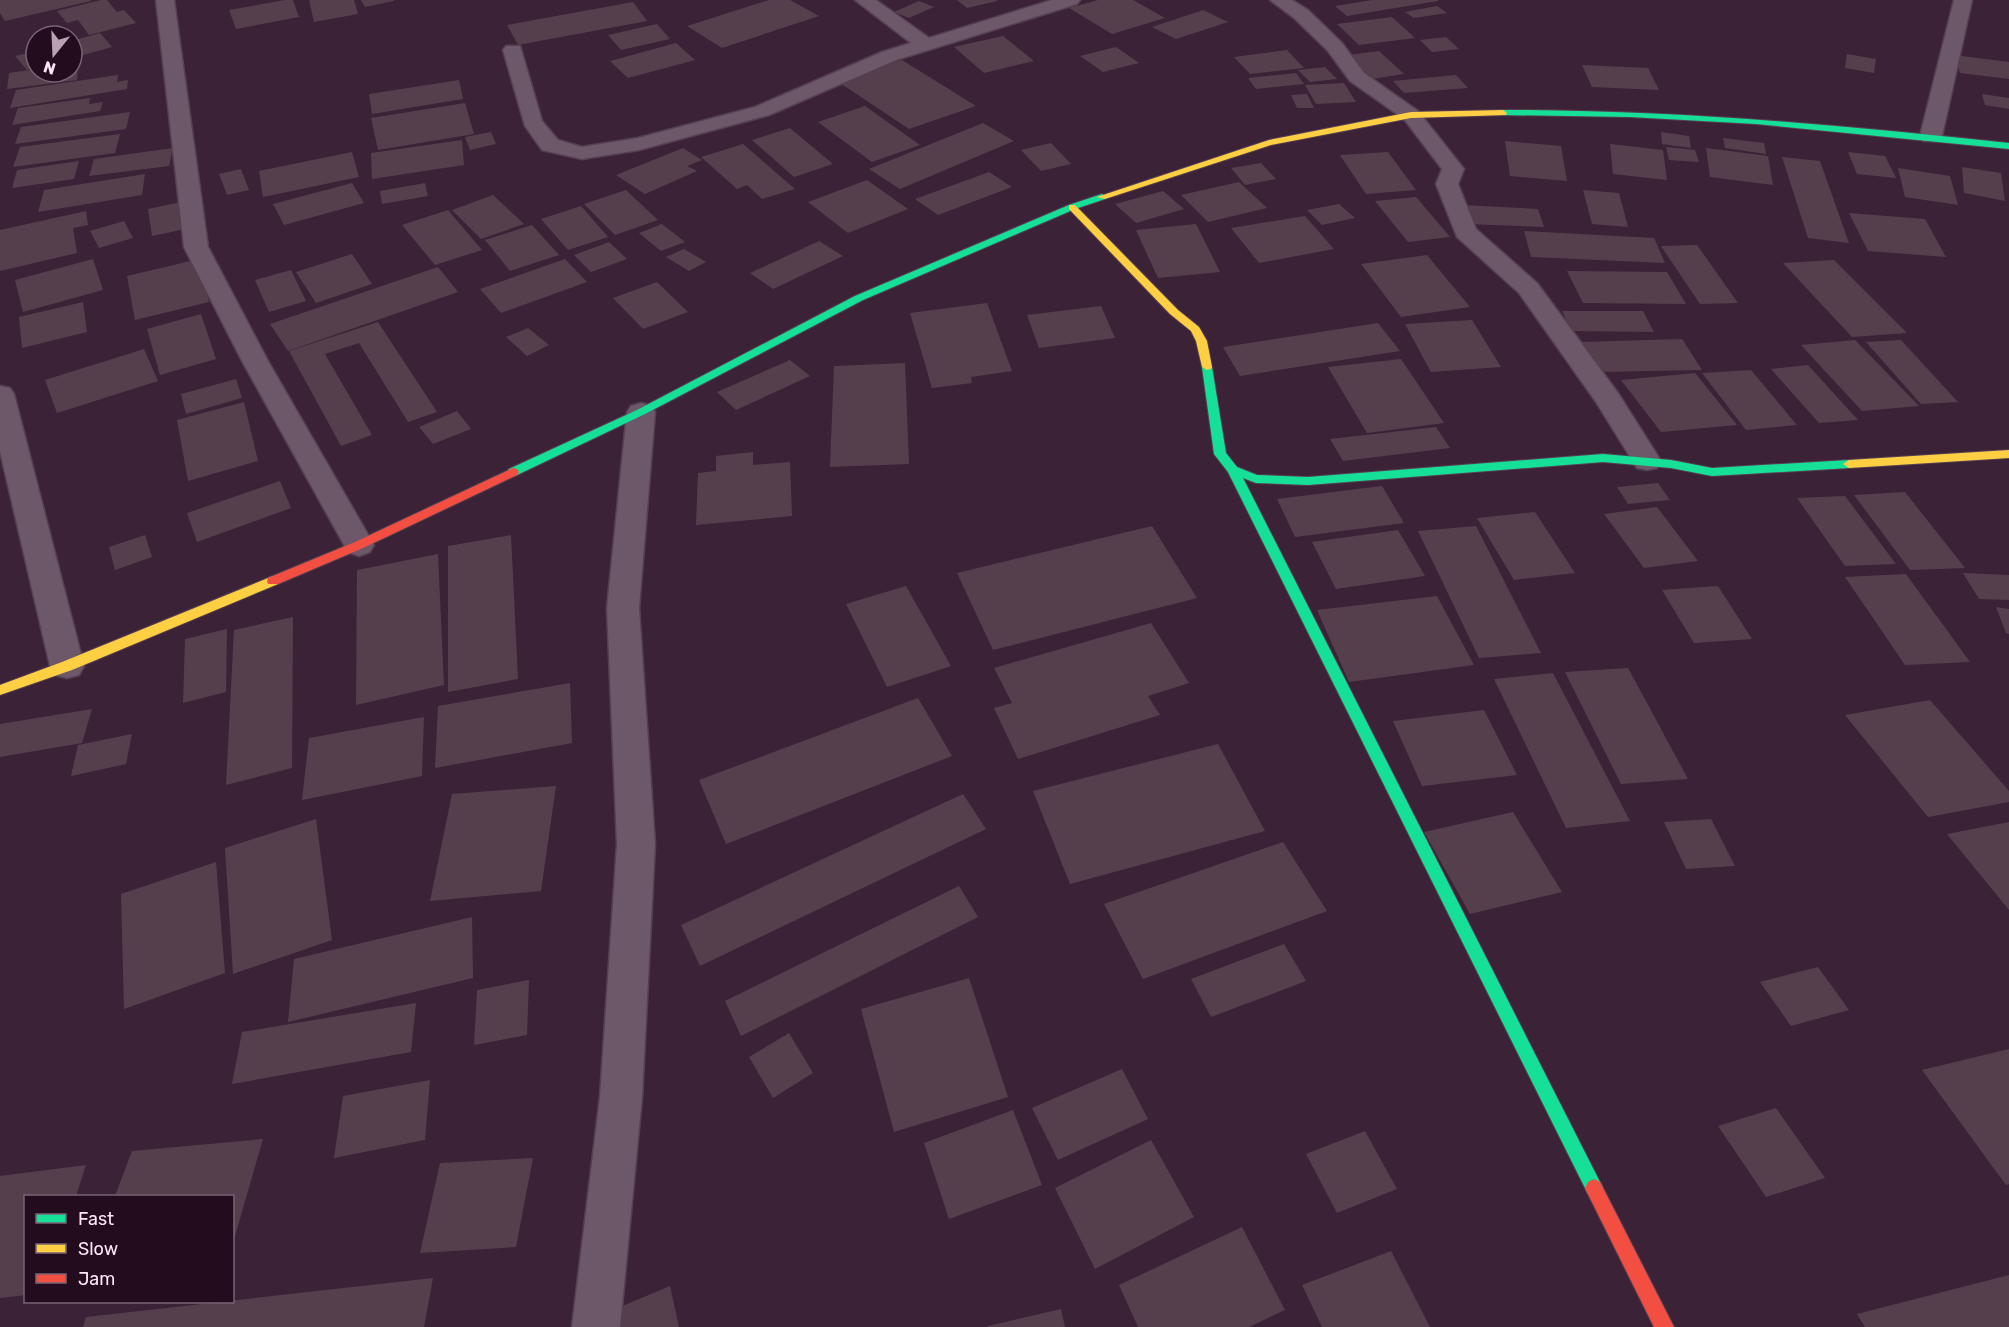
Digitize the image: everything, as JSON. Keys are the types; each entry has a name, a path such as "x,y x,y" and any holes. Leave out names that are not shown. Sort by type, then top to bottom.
{"street":[{"path":"165,0 196,246 255,361 359,545"},
{"path":"864,0 928,46"},
{"path":"513,50 532,122 550,145 582,153 639,144 762,111 889,56 928,46 1071,0"},
{"path":"1280,0 1301,14 1335,47 1357,77 1411,115 1453,170 1447,183 1465,232 1528,288 1608,399 1647,461"},
{"path":"1931,136 1963,0"},
{"path":"0,690 67,666 359,545 641,412 859,298 1072,207 1269,143 1411,115 1562,112 1711,117 1931,136 2009,146"},
{"path":"1072,207 1174,312 1191,323 1202,336 1220,454 1233,470 1664,1327"},
{"path":"0,394 67,666"},
{"path":"596,1327 621,1097 636,844 623,608 641,412"},
{"path":"1233,470 1256,479 1280,482 1603,458 1647,461 1712,472 2009,454"}],"building":[{"path":"0,0 91,1 5,21 0,13"},
{"path":"107,0 117,12 124,10 136,23 89,35 84,24 78,20 67,23 57,11"},
{"path":"293,0 299,17 236,29 229,10"},
{"path":"309,0 354,0 358,14 314,22"},
{"path":"361,0 394,0 394,1 365,7"},
{"path":"769,0 790,0 819,16 722,48 687,26"},
{"path":"957,0 997,0 997,1 967,8"},
{"path":"1098,0 1133,0 1165,18 1112,34 1069,8"},
{"path":"1372,0 1438,1 1347,16 1335,6"},
{"path":"919,1 934,7 909,18 894,12"},
{"path":"633,2 647,21 518,45 507,25"},
{"path":"1437,6 1447,13 1414,18 1405,12"},
{"path":"1203,10 1228,22 1176,39 1152,27"},
{"path":"1392,17 1415,38 1359,45 1337,24"},
{"path":"657,24 670,39 621,50 608,35"},
{"path":"100,33 112,47 84,55 84,38"},
{"path":"1003,36 1034,61 984,73 954,47"},
{"path":"1446,37 1459,49 1432,52 1420,40"},
{"path":"676,43 695,60 628,78 610,61"},
{"path":"1116,47 1139,63 1103,72 1080,56"},
{"path":"1287,50 1304,68 1250,74 1234,57"},
{"path":"1379,51 1404,74 1372,79 1348,55"},
{"path":"24,54 24,66 15,56"},
{"path":"1847,54 1876,59 1874,73 1845,68"},
{"path":"1954,55 2009,62 2009,79 1960,73"},
{"path":"902,60 976,106 909,129 837,81"},
{"path":"1582,65 1648,68 1659,90 1592,87"},
{"path":"1325,67 1337,79 1310,82 1298,70"},
{"path":"24,71 24,84 46,84 7,89 9,73"},
{"path":"1296,73 1304,84 1256,89 1248,78"},
{"path":"118,75 117,82 128,80 127,89 10,108 16,90 57,84 84,84 84,80"},
{"path":"1456,75 1468,88 1404,93 1393,81"},
{"path":"459,80 463,99 372,114 369,94"},
{"path":"1344,83 1356,102 1316,104 1305,85"},
{"path":"1307,94 1314,108 1297,108 1291,95"},
{"path":"1982,94 2009,98 2009,109 1985,105"},
{"path":"90,98 89,104 103,102 100,111 12,125 18,108"},
{"path":"465,103 474,134 378,150 371,118"},
{"path":"865,106 920,145 872,162 818,122"},
{"path":"130,112 126,129 15,144 21,127"},
{"path":"983,123 1014,141 900,189 869,169"},
{"path":"790,128 833,164 794,177 752,140"},
{"path":"491,132 496,144 470,150 465,137"},
{"path":"1661,132 1689,136 1691,148 1662,144"},
{"path":"120,134 115,153 13,167 20,147"},
{"path":"1723,138 1764,143 1766,154 1725,148"},
{"path":"462,140 464,165 372,179 371,153"},
{"path":"1505,141 1561,146 1567,181 1510,176"},
{"path":"1051,143 1071,164 1041,171 1021,150"},
{"path":"743,144 795,189 762,199 747,185 737,189 701,157"},
{"path":"1610,144 1663,150 1667,180 1613,174"},
{"path":"1666,147 1695,150 1699,162 1669,160"},
{"path":"173,148 169,166 89,176 94,159"},
{"path":"683,148 702,160 687,166 697,171 645,194 616,175"},
{"path":"1706,148 1768,156 1773,185 1710,177"},
{"path":"352,152 359,177 263,197 259,171"},
{"path":"1388,152 1416,190 1366,194 1340,155"},
{"path":"1848,152 1885,156 1896,178 1857,174"},
{"path":"1782,157 1820,161 1849,243 1808,238"},
{"path":"79,161 74,179 12,188 17,170"},
{"path":"1261,163 1276,179 1245,185 1231,168"},
{"path":"1962,167 2001,173 2005,201 1964,193"},
{"path":"1898,168 1950,176 1958,205 1905,197"},
{"path":"241,169 249,190 227,195 219,174"},
{"path":"989,172 1012,187 938,215 915,199"},
{"path":"145,174 142,195 38,212 44,190"},
{"path":"867,180 908,209 848,233 808,202"},
{"path":"1239,182 1267,208 1208,222 1181,195"},
{"path":"352,183 364,203 284,225 273,204"},
{"path":"425,183 428,196 382,204 380,191"},
{"path":"626,190 658,220 615,235 584,204"},
{"path":"1583,190 1619,193 1628,227 1592,224"},
{"path":"1163,191 1184,209 1136,223 1115,204"},
{"path":"493,195 524,224 481,239 452,210"},
{"path":"1416,197 1450,237 1408,242 1375,201"},
{"path":"186,201 190,228 152,236 148,209"},
{"path":"1339,204 1355,218 1322,225 1307,210"},
{"path":"1463,205 1538,209 1544,227 1468,224"},
{"path":"581,206 608,237 568,250 541,219"},
{"path":"448,210 482,250 435,265 402,225"},
{"path":"86,211 88,225 73,228 77,253 0,271 0,230"},
{"path":"1849,213 1925,219 1946,257 1868,251"},
{"path":"1305,216 1334,249 1259,263 1231,228"},
{"path":"124,221 133,238 99,248 90,231"},
{"path":"662,224 685,242 661,251 639,233"},
{"path":"1196,224 1220,272 1158,278 1136,230"},
{"path":"532,225 559,255 510,271 485,240"},
{"path":"1524,231 1654,238 1665,263 1531,257"},
{"path":"819,241 843,256 773,289 750,273"},
{"path":"609,242 627,259 591,272 574,255"},
{"path":"1697,245 1738,303 1700,304 1661,246"},
{"path":"684,249 706,262 689,271 666,257"},
{"path":"352,254 372,284 316,303 296,272"},
{"path":"1427,255 1470,307 1401,317 1361,264"},
{"path":"93,259 103,290 23,312 15,280"},
{"path":"199,259 209,302 135,320 127,276"},
{"path":"565,259 587,282 501,313 480,289"},
{"path":"1834,260 1907,333 1852,337 1783,263"},
{"path":"438,267 458,292 288,351 270,324"},
{"path":"291,270 306,301 269,312 255,280"},
{"path":"1567,271 1667,272 1686,304 1583,303"},
{"path":"657,282 688,312 643,329 613,298"},
{"path":"83,302 87,332 22,348 19,317"},
{"path":"987,303 1012,371 971,377 972,383 932,388 910,313"},
{"path":"1101,306 1115,338 1039,348 1027,315"},
{"path":"1562,311 1643,311 1654,332 1572,331"},
{"path":"201,314 216,359 160,375 147,329"},
{"path":"1472,320 1501,367 1431,372 1405,324"},
{"path":"378,322 437,412 408,422 359,343 325,354 372,435 341,446 289,351"},
{"path":"1378,323 1400,351 1240,376 1223,347"},
{"path":"528,328 549,345 527,356 506,337"},
{"path":"1682,339 1702,370 1597,372 1579,342"},
{"path":"1855,340 1919,406 1862,411 1801,345"},
{"path":"1901,340 1958,402 1921,404 1866,342"},
{"path":"144,349 158,381 57,413 45,380"},
{"path":"1401,359 1444,423 1367,433 1328,367"},
{"path":"790,360 810,376 736,410 717,392"},
{"path":"905,363 909,464 830,467 834,366"},
{"path":"1808,365 1858,420 1819,423 1771,369"},
{"path":"1751,370 1797,425 1746,430 1702,373"},
{"path":"1695,373 1737,425 1661,432 1621,380"},
{"path":"236,379 242,398 186,414 181,394"},
{"path":"244,402 258,461 188,481 177,420"},
{"path":"457,411 471,429 433,444 419,427"},
{"path":"1436,427 1450,448 1343,461 1330,439"},
{"path":"753,452 753,465 790,462 792,516 696,525 698,473 716,471 716,456"},
{"path":"280,481 291,508 197,542 187,513"},
{"path":"1658,483 1670,500 1628,504 1617,487"},
{"path":"1382,486 1404,523 1295,537 1277,499"},
{"path":"1905,492 1965,568 1910,570 1854,495"},
{"path":"1845,496 1896,564 1845,566 1797,498"},
{"path":"1657,507 1698,561 1644,568 1604,514"},
{"path":"1535,512 1575,573 1514,580 1477,518"},
{"path":"1152,526 1197,598 993,650 957,573"},
{"path":"1476,526 1541,653 1479,658 1418,531"},
{"path":"1398,530 1425,576 1336,589 1312,542"},
{"path":"145,535 152,557 115,570 109,547"},
{"path":"511,535 518,679 448,692 448,546"},
{"path":"438,554 444,685 356,705 357,570"},
{"path":"1963,573 2009,575 2009,600 1979,599"},
{"path":"1906,574 1970,662 1905,665 1845,577"},
{"path":"906,586 951,666 887,687 846,604"},
{"path":"1718,586 1752,639 1694,643 1662,590"},
{"path":"1437,596 1474,665 1349,682 1317,610"},
{"path":"1996,607 2009,609 2009,634 2006,633"},
{"path":"293,617 292,768 226,785 234,630"},
{"path":"1151,623 1189,683 1148,696 1160,715 1018,759 994,708 1012,703 994,668"},
{"path":"227,629 226,692 183,703 185,639"},
{"path":"1628,668 1688,779 1621,784 1565,672"},
{"path":"1553,673 1630,821 1566,828 1494,679"},
{"path":"570,683 572,743 435,768 438,706"},
{"path":"918,698 952,756 726,844 699,780"},
{"path":"1930,700 2009,791 2009,802 1928,817 1845,715"},
{"path":"92,709 82,743 0,757 0,724"},
{"path":"1484,710 1517,775 1422,786 1393,721"},
{"path":"424,717 422,776 302,800 309,738"},
{"path":"132,734 126,764 71,776 78,745"},
{"path":"1218,744 1265,831 1070,884 1033,791"},
{"path":"556,786 541,891 430,901 452,794"},
{"path":"963,794 986,829 700,966 681,925"},
{"path":"1513,812 1562,892 1470,914 1424,832"},
{"path":"316,819 332,940 233,974 225,848"},
{"path":"1711,819 1735,866 1686,869 1664,822"},
{"path":"2009,822 2009,910 1947,834"},
{"path":"1283,842 1327,911 1143,979 1104,904"},
{"path":"216,862 225,973 124,1009 121,894"},
{"path":"959,886 978,917 741,1036 725,1001"},
{"path":"472,917 473,978 288,1022 294,959"},
{"path":"1284,944 1306,981 1211,1017 1191,979"},
{"path":"1818,967 1849,1010 1791,1026 1760,982"},
{"path":"969,978 1008,1097 894,1132 861,1009"},
{"path":"529,980 527,1035 474,1045 477,990"},
{"path":"416,1003 411,1052 232,1084 242,1032"},
{"path":"789,1033 813,1073 773,1098 749,1057"},
{"path":"2009,1049 2009,1184 2006,1185 1922,1070"},
{"path":"1122,1069 1148,1119 1058,1160 1032,1108"},
{"path":"430,1080 425,1140 334,1158 343,1096"},
{"path":"1776,1108 1825,1178 1766,1197 1718,1126"},
{"path":"1013,1110 1042,1185 949,1219 924,1143"},
{"path":"1365,1131 1397,1189 1337,1213 1306,1154"},
{"path":"263,1139 234,1240 234,1195 115,1195 132,1151"},
{"path":"1151,1140 1194,1217 1095,1269 1055,1188"},
{"path":"533,1158 516,1247 420,1253 440,1163"},
{"path":"86,1165 76,1195 24,1195 24,1295 0,1298 0,1176"},
{"path":"1242,1227 1285,1310 1249,1327 1138,1327 1119,1285"},
{"path":"1391,1251 1430,1327 1322,1327 1302,1285"},
{"path":"2009,1275 2009,1327 1865,1327 1857,1314"},
{"path":"433,1278 424,1327 83,1327 86,1317 211,1303 234,1303 234,1300"},
{"path":"670,1286 679,1327 609,1327 606,1313"},
{"path":"1061,1309 1065,1327 988,1327 988,1326"}],"traffic: fast":[{"path":"1503,113 1630,114 1756,121 2009,146"},
{"path":"513,472 641,412 859,298 1072,207 1102,197"},
{"path":"1207,367 1220,454 1233,470 1256,479 1308,481 1603,458 1671,464 1712,472 1849,464"},
{"path":"1233,470 1594,1188"}],"traffic: slow":[{"path":"1102,197 1269,143 1411,115 1503,113"},
{"path":"1072,207 1174,312 1195,329 1204,348 1207,367"},
{"path":"1849,464 2009,454"},
{"path":"0,690 67,666 273,581"}],"traffic: jam":[{"path":"273,581 359,545 513,472"},
{"path":"1594,1188 1664,1327"}]}
